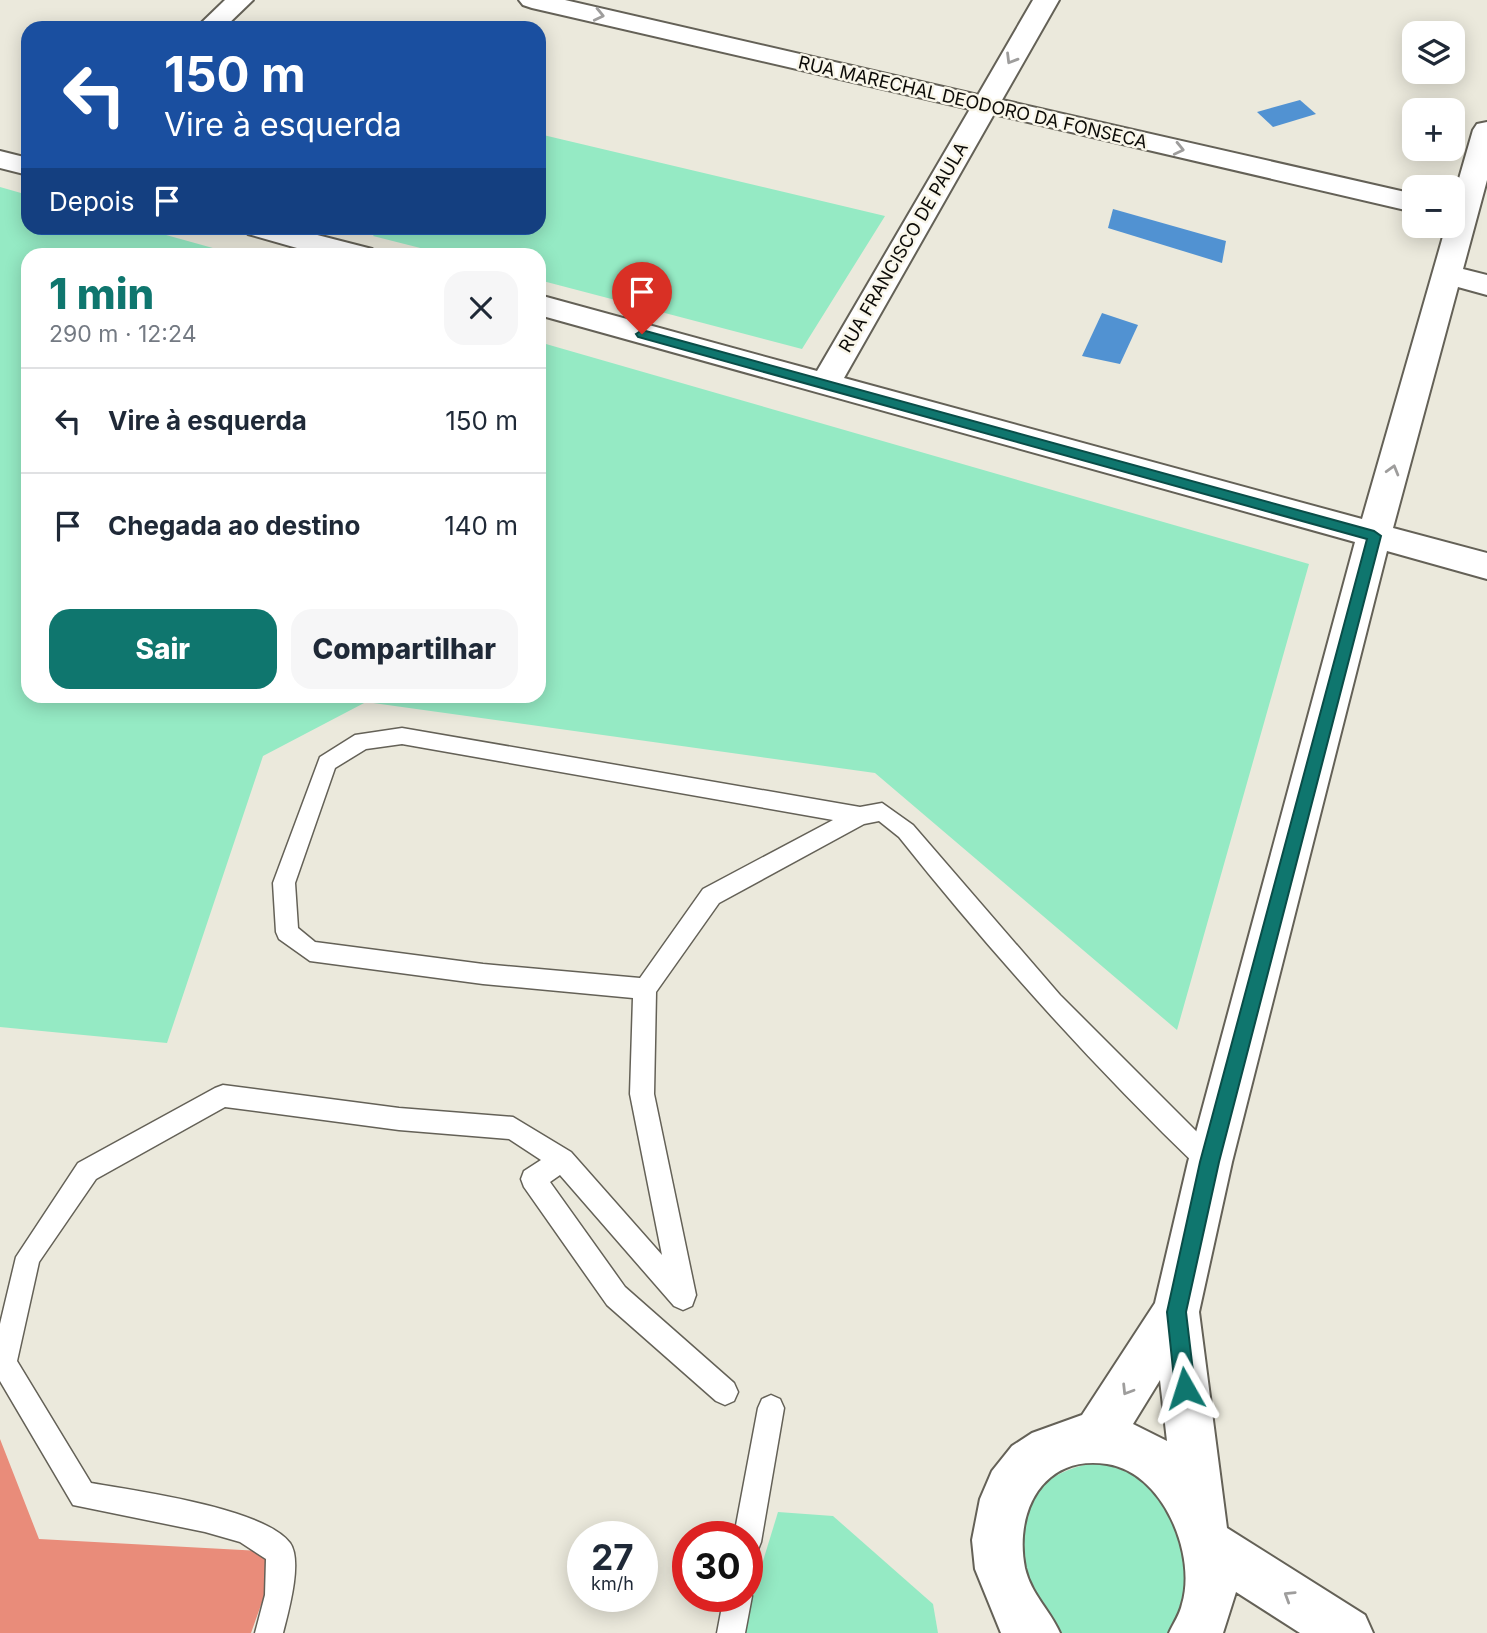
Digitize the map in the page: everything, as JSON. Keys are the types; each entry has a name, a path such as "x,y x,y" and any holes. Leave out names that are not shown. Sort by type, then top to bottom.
{"street":[{"path":"217,21 240,0"},
{"name":"RUA FRANCISCO DE PAULA","path":"824,385 1046,0"},
{"name":"RUA MARECHAL DEODORO DA FONSECA","path":"534,5 984,104 1402,200"},
{"path":"1465,195 1487,130"},
{"path":"0,159 21,165"},
{"path":"334,236 351,248"},
{"path":"1096,1438 1176,1312 1210,1162 1374,536 1447,275 1454,238"},
{"path":"1447,275 1487,285"},
{"path":"546,307 1487,566"},
{"path":"1176,1312 1212,1587 1201,1625 1195,1633"},
{"path":"1029,1631 1005,1587 997,1538 1006,1494 1031,1460 1062,1443 1096,1438 1138,1449 1156,1462 1174,1476 1205,1531 1347,1633"}],"lane":[{"path":"645,989 483,974 310,951 287,932 284,883 327,763 362,740 401,736 860,816 882,813 906,831 1034,983 1124,1081 1210,1162"},
{"path":"269,1633 279,1595 280,1552 246,1530 83,1495 4,1363 28,1257 87,1171 223,1096 399,1119 513,1128 562,1160 683,1297 642,1094 645,989 711,895 860,816"},
{"path":"562,1160 533,1179 616,1296 725,1392"},
{"path":"751,1521 771,1408"},
{"path":"731,1633 735,1612"}],"green space":[{"path":"546,136 885,216 802,349 546,282 546,248 420,248 373,236 546,235"},
{"path":"0,187 21,193 21,235 166,235 213,248 21,248 21,703 364,703 263,756 167,1043 0,1027"},
{"path":"546,344 1309,564 1177,1030 875,773 373,703 546,703"},
{"path":"1100,1462 1133,1474 1163,1496 1192,1551 1187,1611 1169,1633 1061,1633 1042,1608 1028,1581 1021,1554 1020,1529 1027,1505 1042,1486 1066,1471"},
{"path":"778,1512 833,1516 933,1604 938,1633 741,1633 747,1612 763,1612 763,1561"}],"water":[{"path":"1300,100 1316,114 1273,127 1257,112"},
{"path":"1113,209 1226,241 1222,263 1108,228"},
{"path":"1102,313 1138,325 1120,364 1082,356"}],"building":[{"path":"0,1439 39,1539 280,1552 251,1633 0,1633"}],"route":[{"path":"642,334 1374,536 1210,1162 1187,1262 1176,1312 1185,1388"}]}
